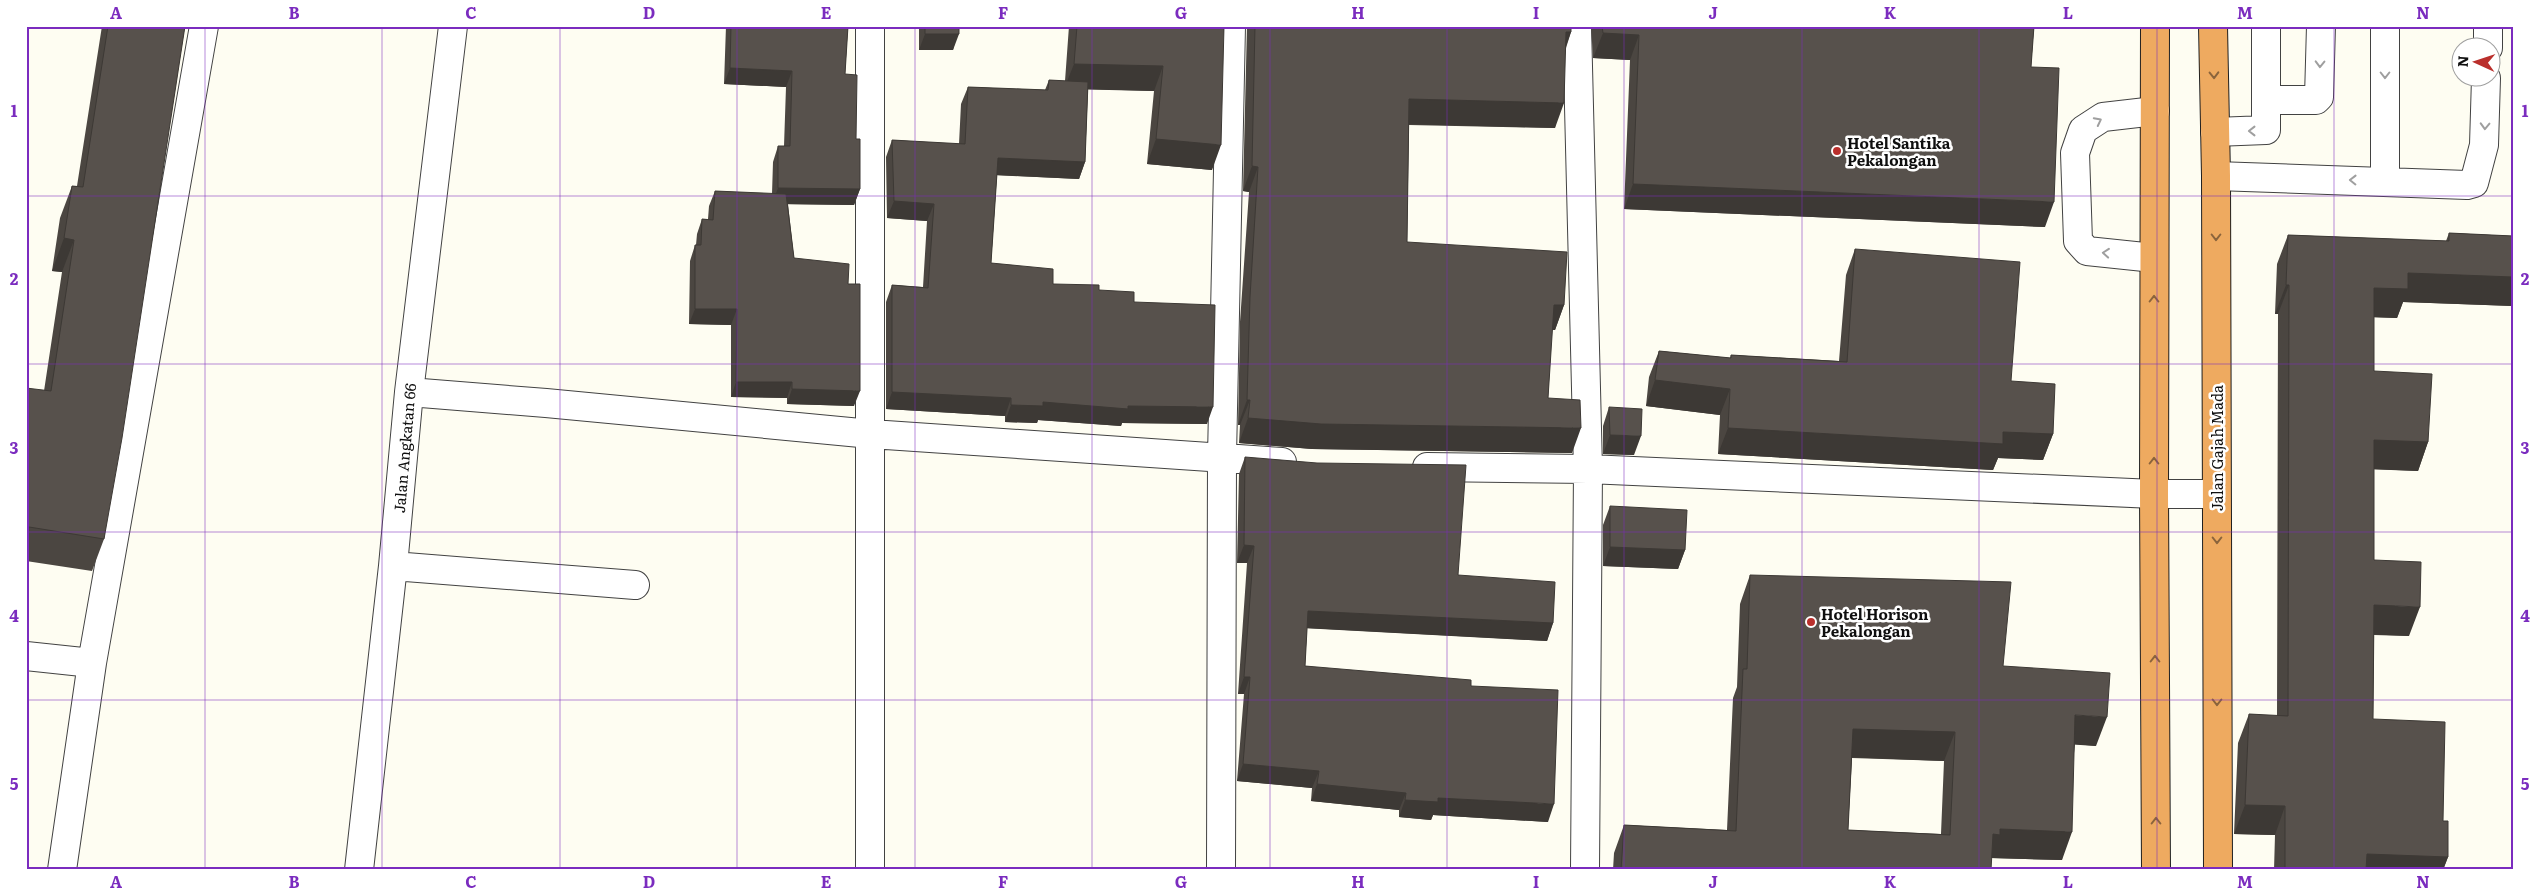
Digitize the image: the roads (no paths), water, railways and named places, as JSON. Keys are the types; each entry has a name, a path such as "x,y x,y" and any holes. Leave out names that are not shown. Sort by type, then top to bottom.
{"highway":[{"path":"2155,26 2154,494 2156,870"},
{"name":"Jalan Gajah Mada","path":"2213,26 2216,176 2218,870"}],"street":[{"path":"62,870 92,663 204,26"},
{"name":"Jalan Angkatan 66","path":"359,870 393,566 409,392 453,26"},
{"path":"870,26 870,870"},
{"path":"1221,870 1222,457 1231,26"},
{"path":"1577,26 1588,469 1585,870"},
{"path":"2215,132 2266,131 2266,26"},
{"path":"2266,100 2316,100 2319,97 2320,26"},
{"path":"2385,26 2385,180"},
{"path":"2216,176 2385,180 2467,185 2474,183 2484,145 2486,88"},
{"path":"2154,111 2103,117 2083,130 2075,153 2078,241 2087,251 2154,258"},
{"path":"409,392 546,402 870,434 1222,457 1311,465"},
{"path":"1400,466 1588,469 2154,494 2216,494"},
{"path":"393,566 636,585"},
{"path":"26,656 92,663"}],"place":[{"name":"Hotel Santika Pekalongan","path":"1837,151"},
{"name":"Hotel Horison Pekalongan","path":"1811,622"}]}
